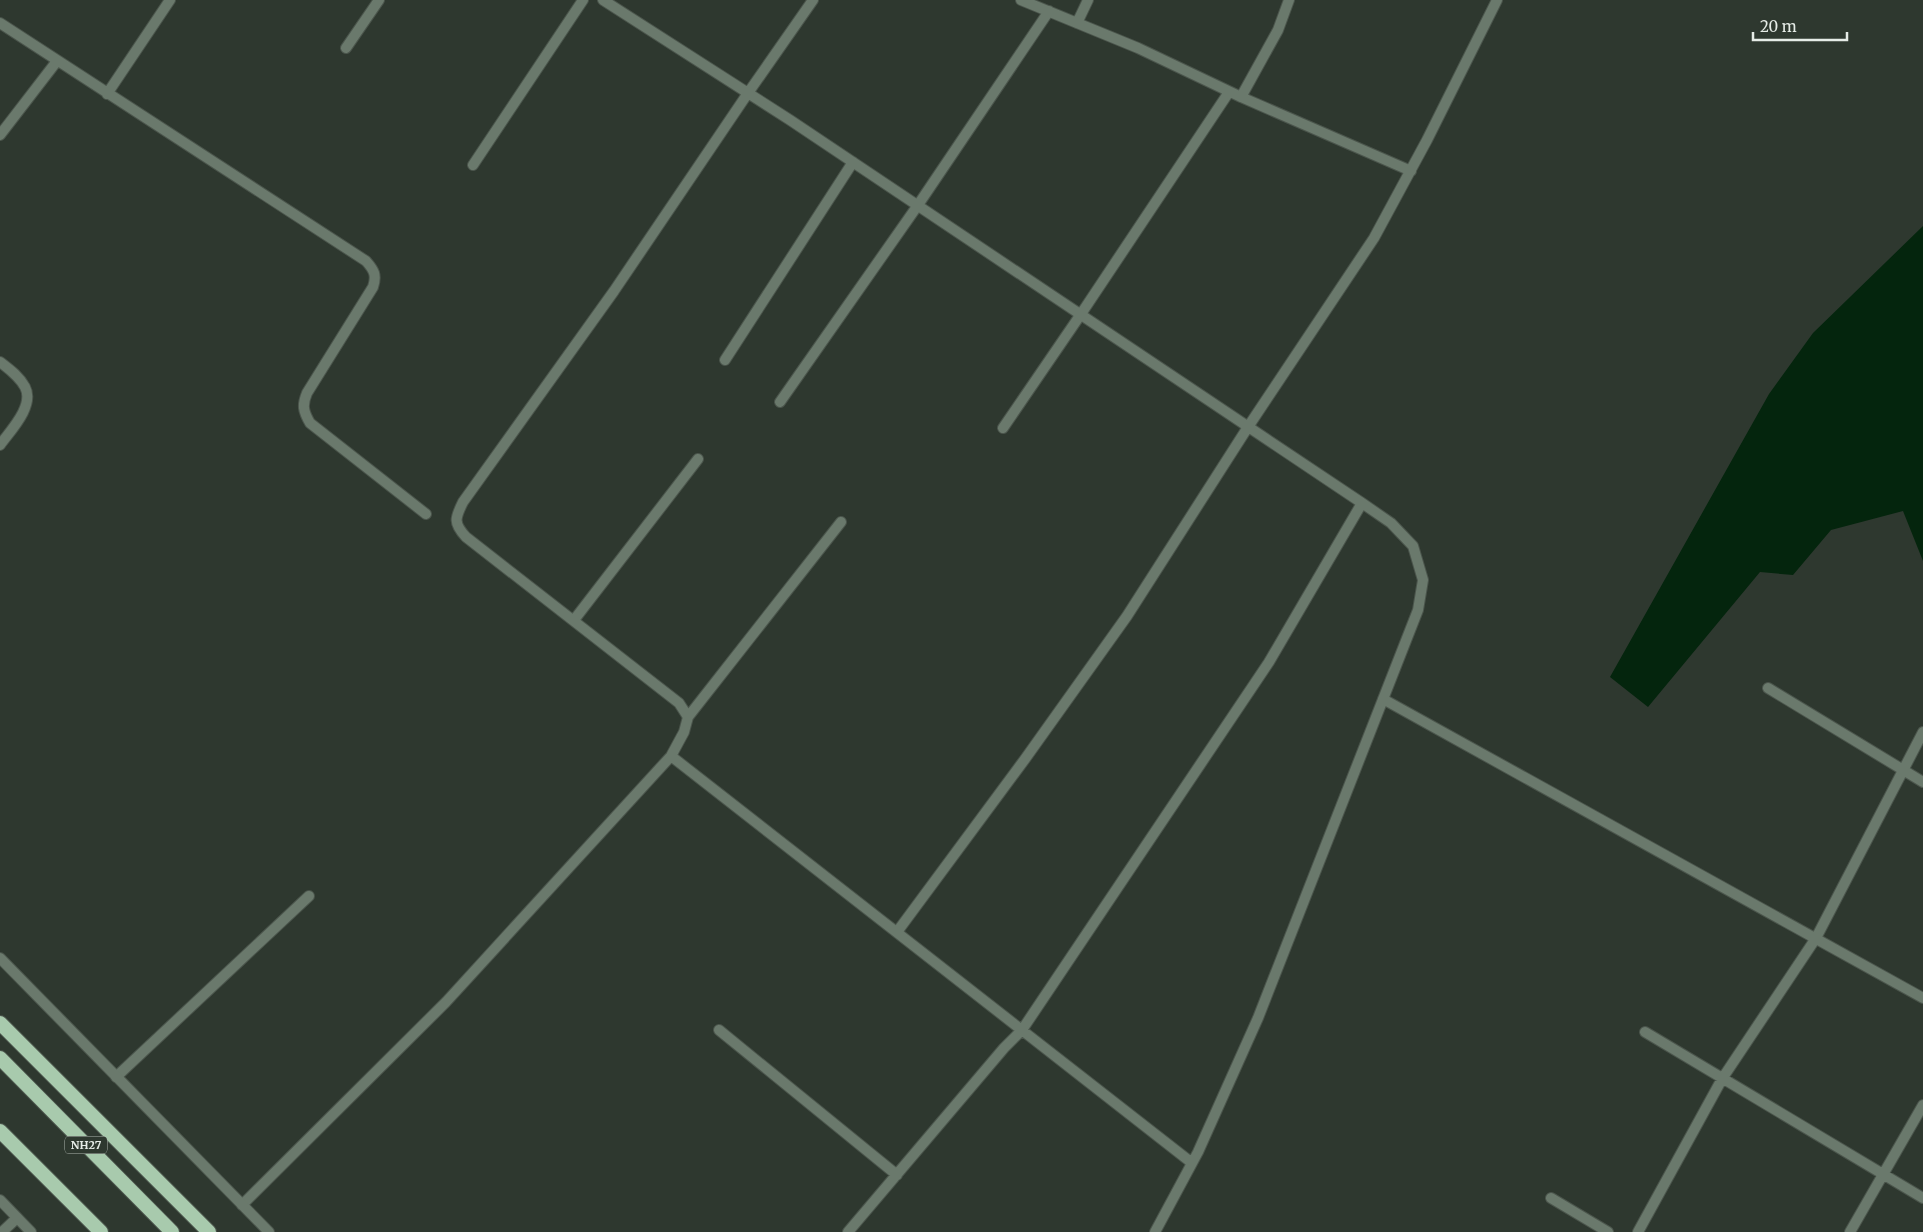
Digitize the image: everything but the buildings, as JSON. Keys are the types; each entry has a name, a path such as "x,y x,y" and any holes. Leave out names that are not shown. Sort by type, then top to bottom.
{"highway":[{"path":"0,1023 209,1232"},
{"name":"NH27","path":"0,1058 172,1232"},
{"path":"0,1131 100,1232"}],"street":[{"path":"108,94 170,0"},
{"path":"346,48 379,0"},
{"path":"473,165 583,0"},
{"path":"603,0 918,205 1362,503 1391,523 1414,546 1423,580 1418,610 1258,1018 1192,1163 1155,1232"},
{"path":"688,717 679,703 466,536 457,528 456,516 462,502 614,291 748,93 814,0"},
{"path":"1021,0 1138,48 1241,98 1411,171"},
{"path":"1077,23 1088,0"},
{"path":"1241,98 1278,30 1290,0"},
{"path":"896,932 1025,759 1127,616 1248,427 1374,238 1411,171 1497,0"},
{"path":"780,402 918,205 1049,12"},
{"path":"0,23 366,261 374,270 376,278 373,287 307,393 303,404 305,414 310,423 426,514"},
{"path":"0,134 57,61"},
{"path":"1003,428 1229,92"},
{"path":"725,360 853,162"},
{"path":"0,362 18,377 26,388 28,399 24,410 0,445"},
{"path":"574,620 698,459"},
{"path":"848,1232 1004,1048 1022,1030 1269,662 1362,503"},
{"path":"242,1205 446,1002 671,756 684,732 688,717 841,522"},
{"path":"1768,688 1923,782"},
{"path":"1382,699 1923,998"},
{"path":"1638,1232 1722,1079 1816,938 1923,732"},
{"path":"671,756 1192,1163"},
{"path":"116,1077 309,896"},
{"path":"0,958 269,1232"},
{"path":"719,1030 897,1176"},
{"path":"1644,1032 1923,1198"},
{"path":"1850,1232 1923,1105"},
{"path":"1552,1198 1608,1232"},
{"path":"0,1200 31,1232"},
{"path":"2,1232 17,1218"}],"shaded area":[{"path":"1923,226 1923,561 1903,511 1831,530 1793,575 1760,572 1648,707 1610,677 1769,394 1813,333"}]}
